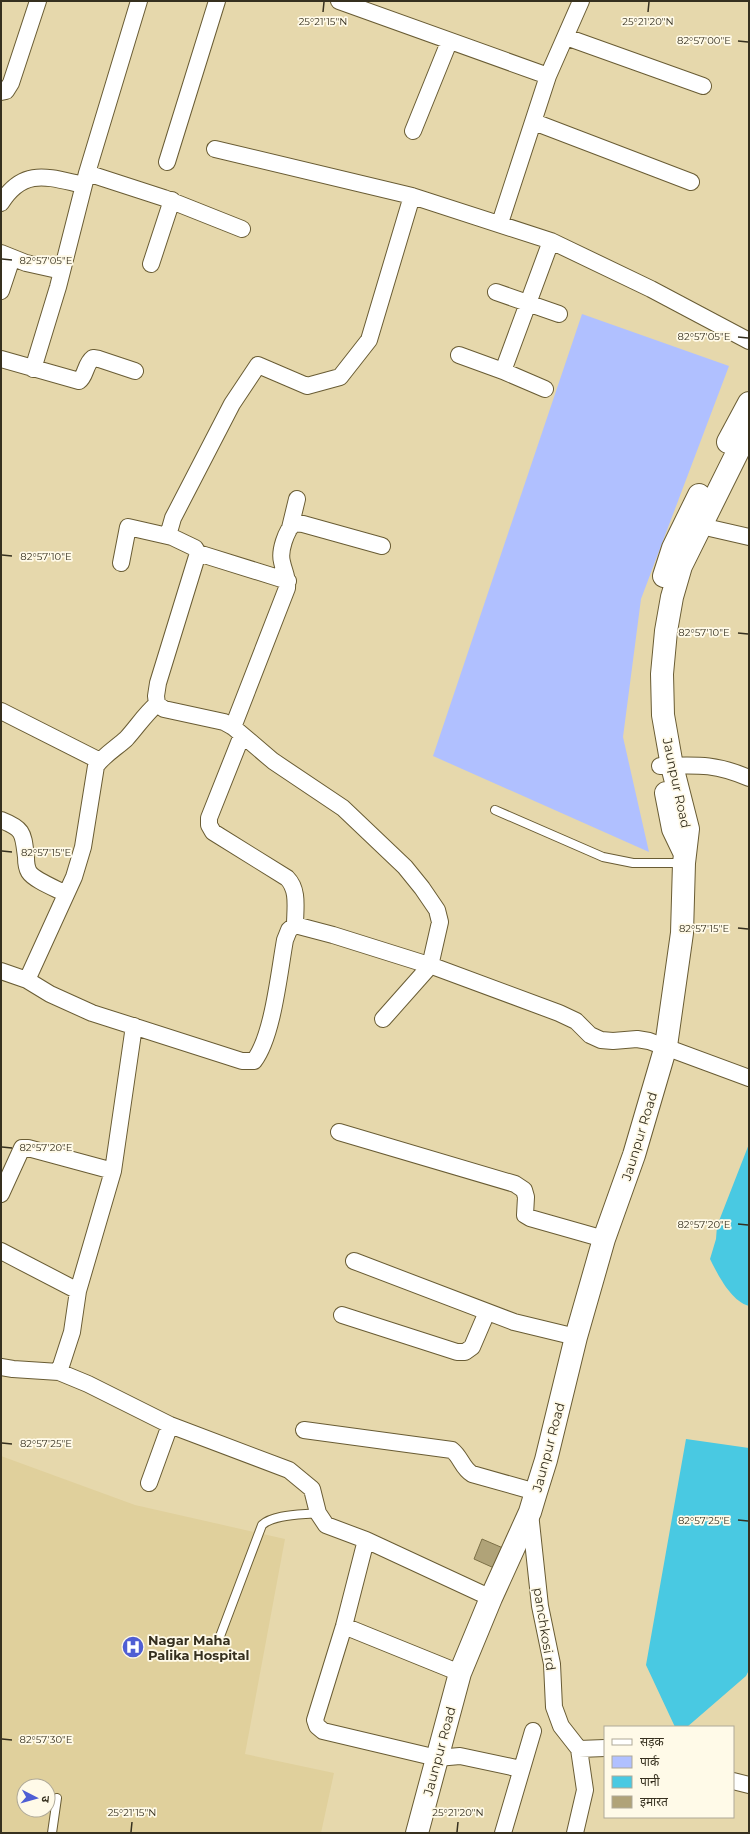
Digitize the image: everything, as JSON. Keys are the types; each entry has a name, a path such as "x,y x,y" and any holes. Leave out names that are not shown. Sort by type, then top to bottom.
{"street":[{"path":"1,92 6,91 12,84 38,1"},
{"path":"33,369 62,270 86,179 139,1"},
{"path":"167,162 217,1"},
{"path":"339,1 449,42 548,76"},
{"path":"500,223 548,76 581,1"},
{"path":"566,37 703,86"},
{"path":"413,131 449,42"},
{"path":"534,122 691,182"},
{"path":"215,149 412,196 500,223 551,241 630,278 749,341"},
{"path":"1,203 13,189 33,178 41,176 86,179 172,200 242,229"},
{"path":"172,537 169,532 173,518 232,404 258,365 306,386 340,377 369,340 412,196"},
{"path":"151,264 172,200"},
{"path":"503,371 551,241"},
{"path":"1,292 6,255 26,263 62,270"},
{"path":"496,292 559,314"},
{"path":"459,355 503,371 545,389"},
{"path":"1,359 79,381 82,379 89,362 93,358 135,371"},
{"path":"685,859 673,829 666,766 651,722 649,704 653,627 660,590 673,548 690,511 749,403"},
{"name":"Jaunpur Road","path":"666,766 662,696 666,631 672,597 682,566 749,429"},
{"path":"295,925 295,890 292,883 213,832 209,825 209,818 284,595 288,580 281,557 297,499"},
{"path":"290,528 294,523 303,524 382,546"},
{"path":"701,526 749,536"},
{"path":"121,563 128,527 172,537 195,548 198,553 288,580"},
{"path":"198,553 158,683 156,696 157,704 164,709 224,722 238,731 274,761 343,808 405,867 437,910 440,922 430,966 383,1019"},
{"path":"27,980 74,877 83,847 94,772 100,761 128,736 146,713 157,704"},
{"path":"1,711 100,761"},
{"path":"666,766 711,765 730,770 749,778"},
{"path":"1,820 18,828 23,834 29,872 34,877 66,894"},
{"name":"Jaunpur Road","path":"417,1833 460,1673 533,1502 546,1460 576,1337 604,1239 634,1155 666,1046 682,933 685,859"},
{"path":"295,925 333,935 430,966 559,1013 576,1021 590,1035 601,1040 613,1041 637,1039 666,1046 749,1078"},
{"path":"1,971 27,980 50,994 80,1008 242,1062 254,1061 261,1052 267,1034 288,930 295,925"},
{"path":"59,1372 72,1332 78,1291 113,1171 134,1026"},
{"path":"339,1132 515,1184 524,1190 526,1197 525,1215 530,1218 604,1239"},
{"path":"1,1194 22,1148 28,1148 113,1171"},
{"path":"1,1251 78,1291"},
{"path":"354,1261 532,1328 576,1337"},
{"path":"342,1315 457,1352 465,1352 472,1347 487,1312"},
{"path":"1,1367 59,1372 88,1384 170,1425 289,1470 312,1489 315,1495 318,1512 326,1525 366,1540 491,1598"},
{"path":"149,1483 170,1425"},
{"path":"304,1430 452,1450 459,1456 467,1471 533,1502"},
{"name":"panchkosi rd","path":"533,1502 540,1606 552,1664 554,1707 561,1726 579,1749 585,1790 575,1833"},
{"path":"366,1540 344,1626 315,1720 317,1726 323,1731 437,1758 460,1756 521,1770"},
{"path":"344,1626 460,1673"},
{"path":"503,1833 533,1731"},
{"path":"579,1749 604,1748"},
{"path":"734,1781 749,1785"}],"lane":[{"path":"495,810 603,857 633,862 685,859"},
{"path":"219,1639 262,1525 267,1520 275,1518 318,1512"},
{"path":"52,1833 57,1798"}],"shaded area":[{"name":"Nagar Maha Palika Hospital","path":"1,1456 135,1505 285,1539 245,1754 334,1773 321,1833 1,1833"}],"green space":[{"path":"582,314 729,366 641,599 623,737 649,852 433,756"}],"water":[{"path":"749,1144 749,1306 736,1299 726,1287 710,1259 716,1239 717,1226"},
{"path":"686,1439 749,1448 749,1670 746,1676 688,1726 675,1726 646,1665"}],"building":[{"path":"482,1539 503,1548 494,1568 474,1559"}],"place":[{"name":"Nagar Maha Palika Hospital","path":"133,1647"}]}
